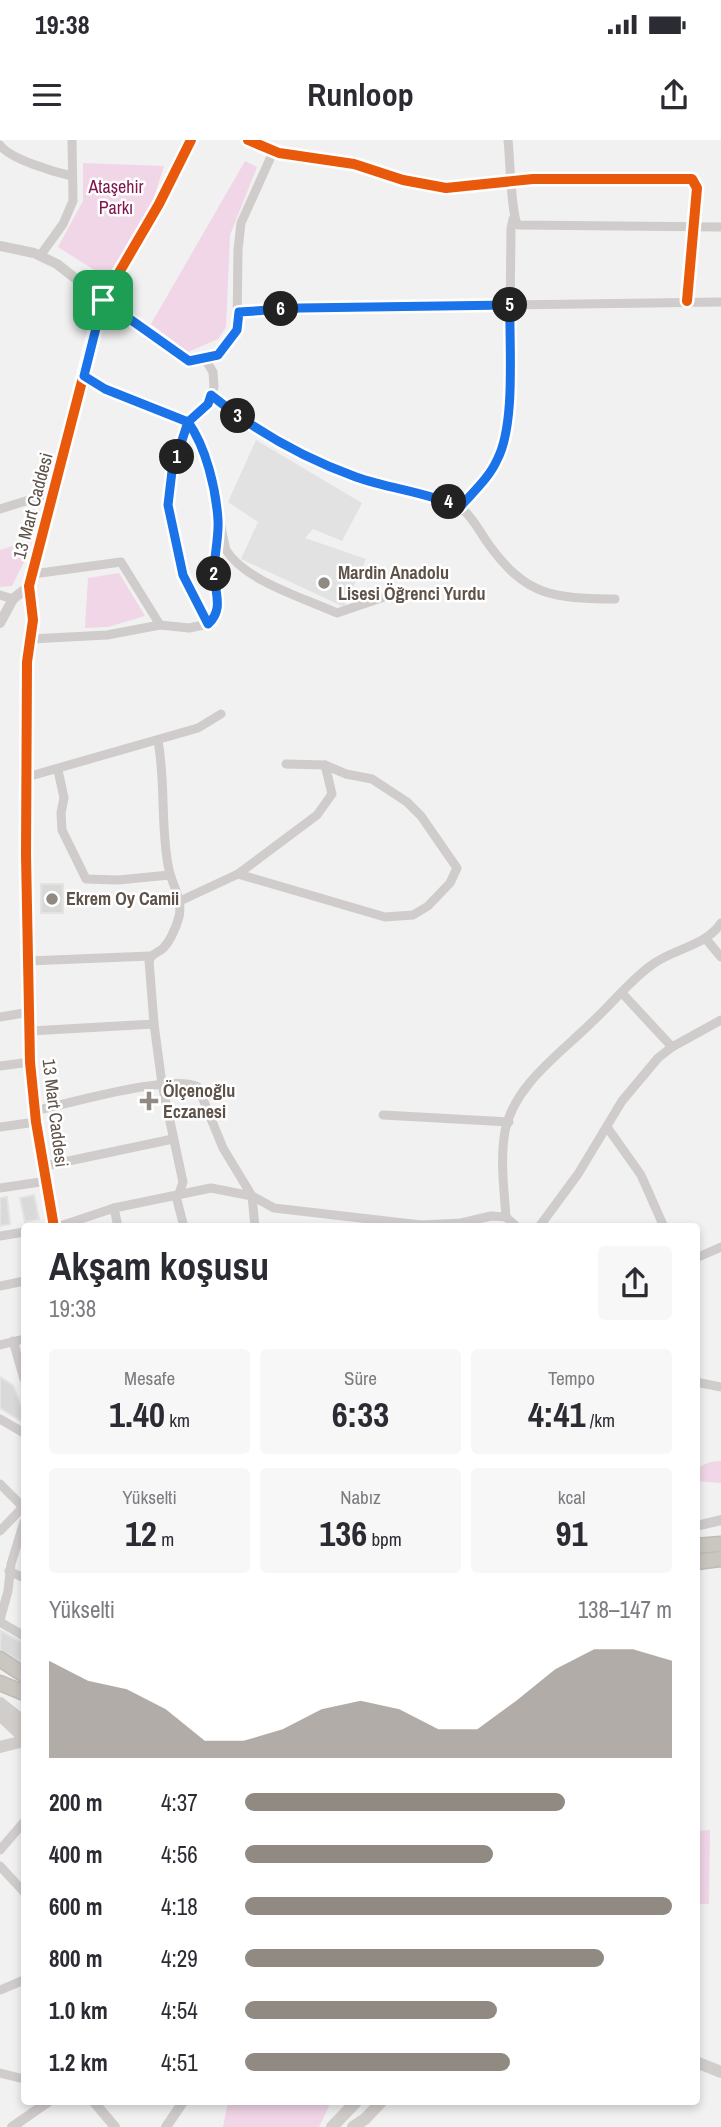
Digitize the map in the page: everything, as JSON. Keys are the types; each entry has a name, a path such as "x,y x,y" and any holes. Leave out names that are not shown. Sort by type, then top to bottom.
{"highway":[{"path":"700,1546 721,1544"},
{"path":"700,1562 721,1559"},
{"path":"0,1659 21,1673"},
{"path":"0,1683 21,1692"}],"main road":[{"path":"0,1703 21,1720"},
{"path":"0,1715 21,1736"},
{"path":"0,1747 21,1740"},
{"path":"700,2064 721,2072"},
{"path":"352,2105 348,2116 356,2125 378,2105"},
{"path":"332,2127 352,2105"}],"street":[{"path":"40,256 63,224 73,201 72,140"},
{"path":"103,300 159,204 191,140"},
{"path":"248,140 274,150 354,164 403,180 446,188 533,179 692,179 697,188 687,301"},
{"path":"460,507 497,462 504,445 509,407 513,182 508,140"},
{"path":"0,145 30,162 72,176"},
{"path":"0,246 40,256 57,264 189,361 218,355 237,330 241,223 274,150"},
{"path":"513,219 518,225 721,227"},
{"name":"13 Mart Caddesi","path":"55,1223 35,1116 30,1062 27,662 33,620 29,586 103,300"},
{"path":"239,312 300,308 721,302"},
{"path":"205,359 213,372 211,395 208,404 188,422 172,471 168,505 183,575 208,624"},
{"path":"84,376 105,389 188,422 194,430 210,477 226,550 232,560 257,577 337,613 384,597"},
{"path":"211,395 294,452 358,477 439,497 460,507 497,556 527,586 544,593 571,598 615,599"},
{"path":"0,509 55,492"},
{"path":"31,639 107,635 160,625 189,628 208,624 216,617 218,605 214,570 218,519"},
{"path":"33,574 121,562 160,625"},
{"path":"0,623 13,599 29,586"},
{"path":"0,595 13,599"},
{"path":"27,777 158,741 198,728 221,714"},
{"path":"29,961 150,956 163,949 174,932 180,901 167,858 164,771 158,741"},
{"path":"238,874 385,917 413,915 428,906 450,883 457,868 421,816 407,802 372,779 346,774 325,765 303,767 286,764"},
{"path":"180,901 238,874 317,815 332,794 325,765"},
{"path":"58,770 64,798 62,830 86,878 118,880 170,874"},
{"path":"506,1217 503,1169 505,1130 516,1104 543,1068 653,964 680,948 706,939 721,923"},
{"path":"706,939 721,957"},
{"path":"150,956 154,1024 162,1083 183,1182 178,1195 183,1223"},
{"path":"622,993 672,1046"},
{"path":"0,1017 30,1012"},
{"path":"543,1223 578,1174 622,1101 658,1058 672,1046 721,1020"},
{"path":"30,1031 154,1024"},
{"path":"0,1066 30,1062"},
{"path":"0,1128 35,1116 162,1083 191,1083 198,1087 223,1148 252,1196 255,1223"},
{"path":"383,1115 509,1122"},
{"path":"607,1127 641,1175 661,1223"},
{"path":"45,1166 173,1139"},
{"path":"0,1188 47,1181"},
{"path":"68,1223 114,1208 211,1188 252,1196 274,1209 403,1223"},
{"path":"114,1208 117,1223"},
{"path":"461,1223 491,1216 506,1217 513,1223"},
{"path":"0,1236 21,1232"},
{"path":"700,1256 721,1247"},
{"path":"0,1286 21,1282"},
{"path":"0,1345 21,1340"},
{"path":"13,1341 21,1369"},
{"path":"700,1383 721,1387"},
{"path":"0,1419 21,1431"},
{"path":"0,1484 21,1504"},
{"path":"0,1531 21,1510"},
{"path":"700,1525 721,1520"},
{"path":"21,1532 9,1571 8,1591 0,1621 21,1634"},
{"path":"9,1571 21,1577"},
{"path":"0,1850 21,1826"},
{"path":"0,1866 21,1889"},
{"path":"0,1990 21,1981"},
{"path":"0,2073 21,2078"},
{"path":"12,2127 42,2105"},
{"path":"97,2105 115,2127"},
{"path":"166,2127 181,2105"}],"shaded area":[{"path":"256,440 362,503 342,541 313,529 305,538 366,559 344,607 241,559 258,522 228,502"}],"green space":[{"path":"245,161 257,167 230,235 226,327 218,339 188,352 151,324"},
{"name":"Ataşehir Parkı","path":"83,163 164,166 152,203 107,278 58,247 83,201"},
{"path":"29,541 25,560 12,586 0,587 0,550"},
{"path":"119,573 145,616 108,627 85,628 88,578"},
{"path":"721,1461 721,1483 700,1481 700,1467"},
{"path":"710,1830 709,1904 700,1904 700,1831"},
{"path":"227,2105 330,2105 319,2127 223,2127"}],"building":[{"name":"Ekrem Oy Camii","path":"41,884 63,884 63,913 41,913"},
{"path":"34,1195 39,1219 25,1222 20,1198"},
{"path":"7,1197 10,1224 0,1226 0,1198"},
{"path":"0,1377 13,1385 21,1405 21,1421 0,1408"},
{"path":"1,1631 21,1641 21,1662 0,1649"}],"cycle path":[{"path":"53,1223 36,1122 30,1062 26,855 27,662 33,620 29,586 103,300 159,204 191,140"},
{"path":"248,140 279,153 354,164 403,180 446,188 533,179 692,179 697,188 687,301"}],"place":[{"name":"Mardin Anadolu Lisesi Öğrenci Yurdu","path":"324,583"},
{"name":"Ekrem Oy Camii","path":"52,899"},
{"name":"Ölçenoğlu Eczanesi","path":"149,1101"}],"route":[{"path":"103,300 94,327 84,376 105,389 188,422 172,471 168,505 183,575 208,624 216,617 218,605 214,570 218,519 210,477 194,430 188,422 208,404 211,395 232,412 294,452 358,477 439,497 460,507 497,462 504,445 509,407 510,305 300,308 239,312 237,330 218,355 189,361 103,300"}]}
